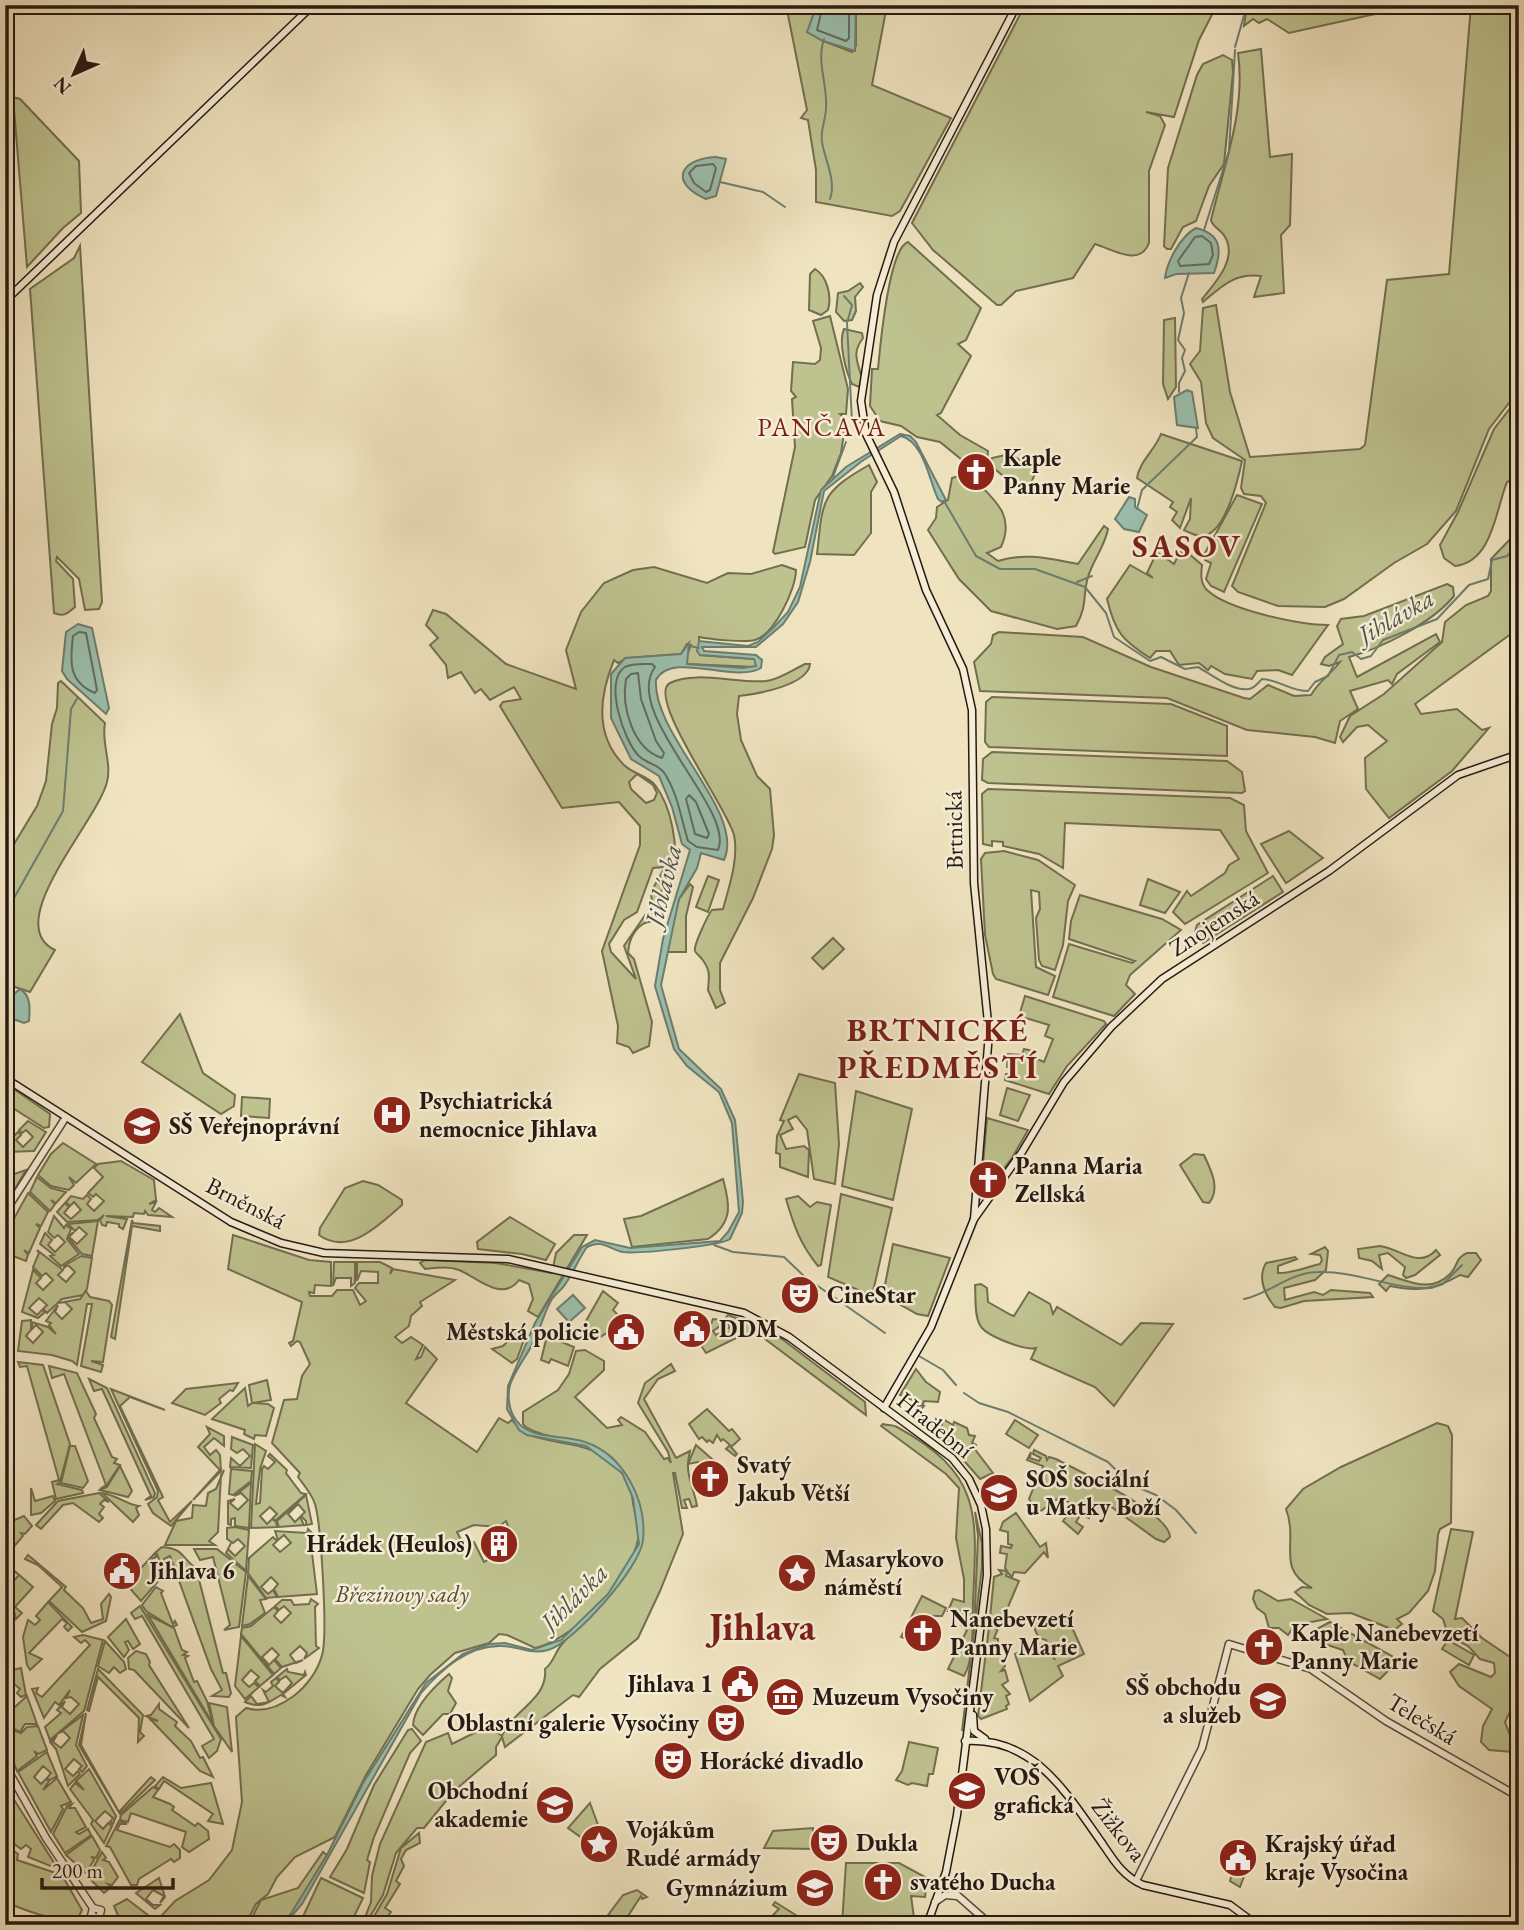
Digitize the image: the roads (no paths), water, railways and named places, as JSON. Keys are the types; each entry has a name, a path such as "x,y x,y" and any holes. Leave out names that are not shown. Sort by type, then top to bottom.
{"main road":[{"path":"5,301 313,5"},
{"name":"Brtnická","path":"974,1219 989,1032 974,883 972,710 963,669 929,598 898,503 862,422 861,401 875,305 888,256 899,228 1017,5"},
{"name":"Znojemská","path":"884,1408 926,1338 974,1219 1022,1152 1070,1073 1150,989 1329,871 1458,775 1519,754"},
{"name":"Brněnská","path":"5,1078 231,1222 281,1243 324,1253 468,1256 544,1266 680,1296"},
{"path":"5,1212 66,1117"},
{"name":"Znojemská","path":"975,1203 991,1194"},
{"name":"Hradební","path":"680,1296 744,1313 767,1324 957,1463 981,1504 986,1529 987,1575 957,1815 942,1882 927,1925"},
{"name":"Telečská","path":"1136,1881 1203,1744 1229,1644 1311,1669 1386,1721 1519,1797"},
{"path":"974,1681 974,1731 981,1738 998,1744"},
{"name":"Žižkova","path":"965,1741 998,1744 1030,1757 1052,1775 1116,1864 1136,1881 1230,1905 1257,1925"},
{"path":"5,1765 46,1838 93,1908 101,1910 101,1922"},
{"path":"942,1882 991,1925"},
{"path":"932,1907 945,1895 960,1897"}],"water":[{"path":"817,5 856,5 855,51 823,41 807,32"},
{"path":"716,157 726,159 716,196 706,199 687,186 683,173 694,162"},
{"path":"1196,228 1211,234 1218,244 1214,273 1176,274 1165,278 1176,250"},
{"path":"1187,390 1192,392 1198,428 1177,425 1174,397"},
{"path":"900,434 910,436 916,442 946,500 942,502 938,499 920,454 909,440 901,436 862,461 824,491 810,562 798,602 783,624 756,647 702,647 704,651 756,655 762,660 761,668 749,672 735,672 675,668 664,672 656,680 659,702 668,725 711,796 722,819 727,841 724,860 701,853 697,868 679,899 661,985 679,1049 721,1089 735,1120 742,1213 730,1239 723,1242 645,1252 623,1252 601,1244 587,1247 565,1285 549,1304 533,1343 512,1379 509,1394 512,1412 522,1427 539,1434 585,1442 599,1448 622,1468 637,1495 641,1510 643,1540 639,1552 619,1585 589,1619 559,1644 541,1651 530,1651 501,1646 477,1650 456,1660 429,1684 421,1693 302,1904 284,1925 327,1855 363,1783 426,1683 463,1654 489,1644 505,1643 532,1650 561,1640 608,1594 639,1544 633,1498 622,1473 586,1446 527,1435 519,1430 507,1409 508,1386 535,1323 582,1247 595,1240 630,1248 720,1241 739,1212 732,1123 719,1092 687,1066 674,1049 655,986 663,939 690,850 682,844 672,807 659,776 631,759 611,718 611,674 625,658 681,654 689,643 687,664 743,668 756,666 754,659 700,655 697,651 699,641 748,646 758,642 774,627 788,612 800,587 821,490 846,467"},
{"path":"1129,497 1135,499 1135,507 1147,515 1139,532 1124,529 1115,519"},
{"path":"78,624 92,628 109,708 106,714 67,679 62,671 66,632"},
{"path":"20,989 29,1003 29,1021 24,1023 5,1016 7,1000"},
{"path":"573,1295 585,1308 569,1322 557,1309"}],"waterway":[{"path":"1235,47 1247,5"},
{"path":"824,39 821,57 826,109 822,137 831,180 830,199"},
{"path":"1204,230 1229,151 1235,50"},
{"path":"720,182 763,192 785,207"},
{"path":"1179,392 1179,383 1185,371 1182,358 1185,350 1178,340 1184,313 1181,298 1189,273"},
{"path":"844,296 852,305 847,323 852,422"},
{"path":"1137,509 1142,490 1197,437 1196,428"},
{"path":"833,477 846,442"},
{"name":"Jihlávka","path":"944,501 976,556 1000,569 1035,569 1085,587 1106,613 1114,637 1150,661 1161,657 1185,669 1198,667 1229,685 1243,689 1253,688 1262,679 1308,691 1315,682 1328,676 1339,655 1352,652 1361,659 1371,656 1383,640 1437,619 1469,585 1488,579 1492,560 1507,556 1519,543"},
{"path":"1077,582 1092,576"},
{"path":"690,646 699,648"},
{"path":"5,914 63,811 71,709 78,697"},
{"path":"714,1245 733,1252 784,1257 805,1277 885,1333"},
{"path":"1244,1299 1299,1275 1319,1272 1431,1288 1443,1284 1462,1265"},
{"path":"919,1356 943,1370 956,1385"},
{"path":"964,1393 979,1403 1008,1412 1108,1462 1130,1484 1156,1495 1176,1510 1196,1533"},
{"path":"1418,1636 1424,1629"},
{"path":"1516,1765 1519,1769"}],"place":[{"name":"Kaple Panny Marie","path":"976,472"},
{"name":"Psychiatrická nemocnice Jihlava","path":"392,1115"},
{"name":"SŠ Veřejnoprávní","path":"142,1126"},
{"name":"Panna Maria Zellská","path":"988,1180"},
{"name":"CineStar","path":"800,1295"},
{"name":"DDM","path":"692,1329"},
{"name":"Městská policie","path":"626,1332"},
{"name":"Svatý Jakub Větší","path":"710,1479"},
{"name":"SOŠ sociální u Matky Boží","path":"999,1493"},
{"name":"Hrádek (Heulos)","path":"499,1544"},
{"name":"Jihlava 6","path":"122,1571"},
{"name":"Masarykovo náměstí","path":"797,1573"},
{"name":"Nanebevzetí Panny Marie","path":"923,1633"},
{"name":"Kaple Nanebevzetí Panny Marie","path":"1264,1647"},
{"name":"Jihlava 1","path":"740,1684"},
{"name":"Muzeum Vysočiny","path":"785,1697"},
{"name":"SŠ obchodu a služeb","path":"1268,1701"},
{"name":"Oblastní galerie Vysočiny","path":"726,1723"},
{"name":"Horácké divadlo","path":"673,1761"},
{"name":"VOŠ grafická","path":"967,1791"},
{"name":"Obchodní akademie","path":"555,1805"},
{"name":"Dukla","path":"829,1843"},
{"name":"Vojákům Rudé armády","path":"599,1844"},
{"name":"Krajský úřad kraje Vysočina","path":"1238,1858"},
{"name":"svatého Ducha","path":"883,1882"},
{"name":"Gymnázium","path":"815,1888"}],"district":[{"name":"PANČAVA","path":"822,427"},
{"name":"SASOV","path":"1187,546"},
{"name":"BRTNICKÉ PŘEDMĚSTÍ","path":"938,1048"},
{"name":"Jihlava","path":"762,1627"}],"park label":[{"name":"Březinovy sady","path":"402,1594"}]}
